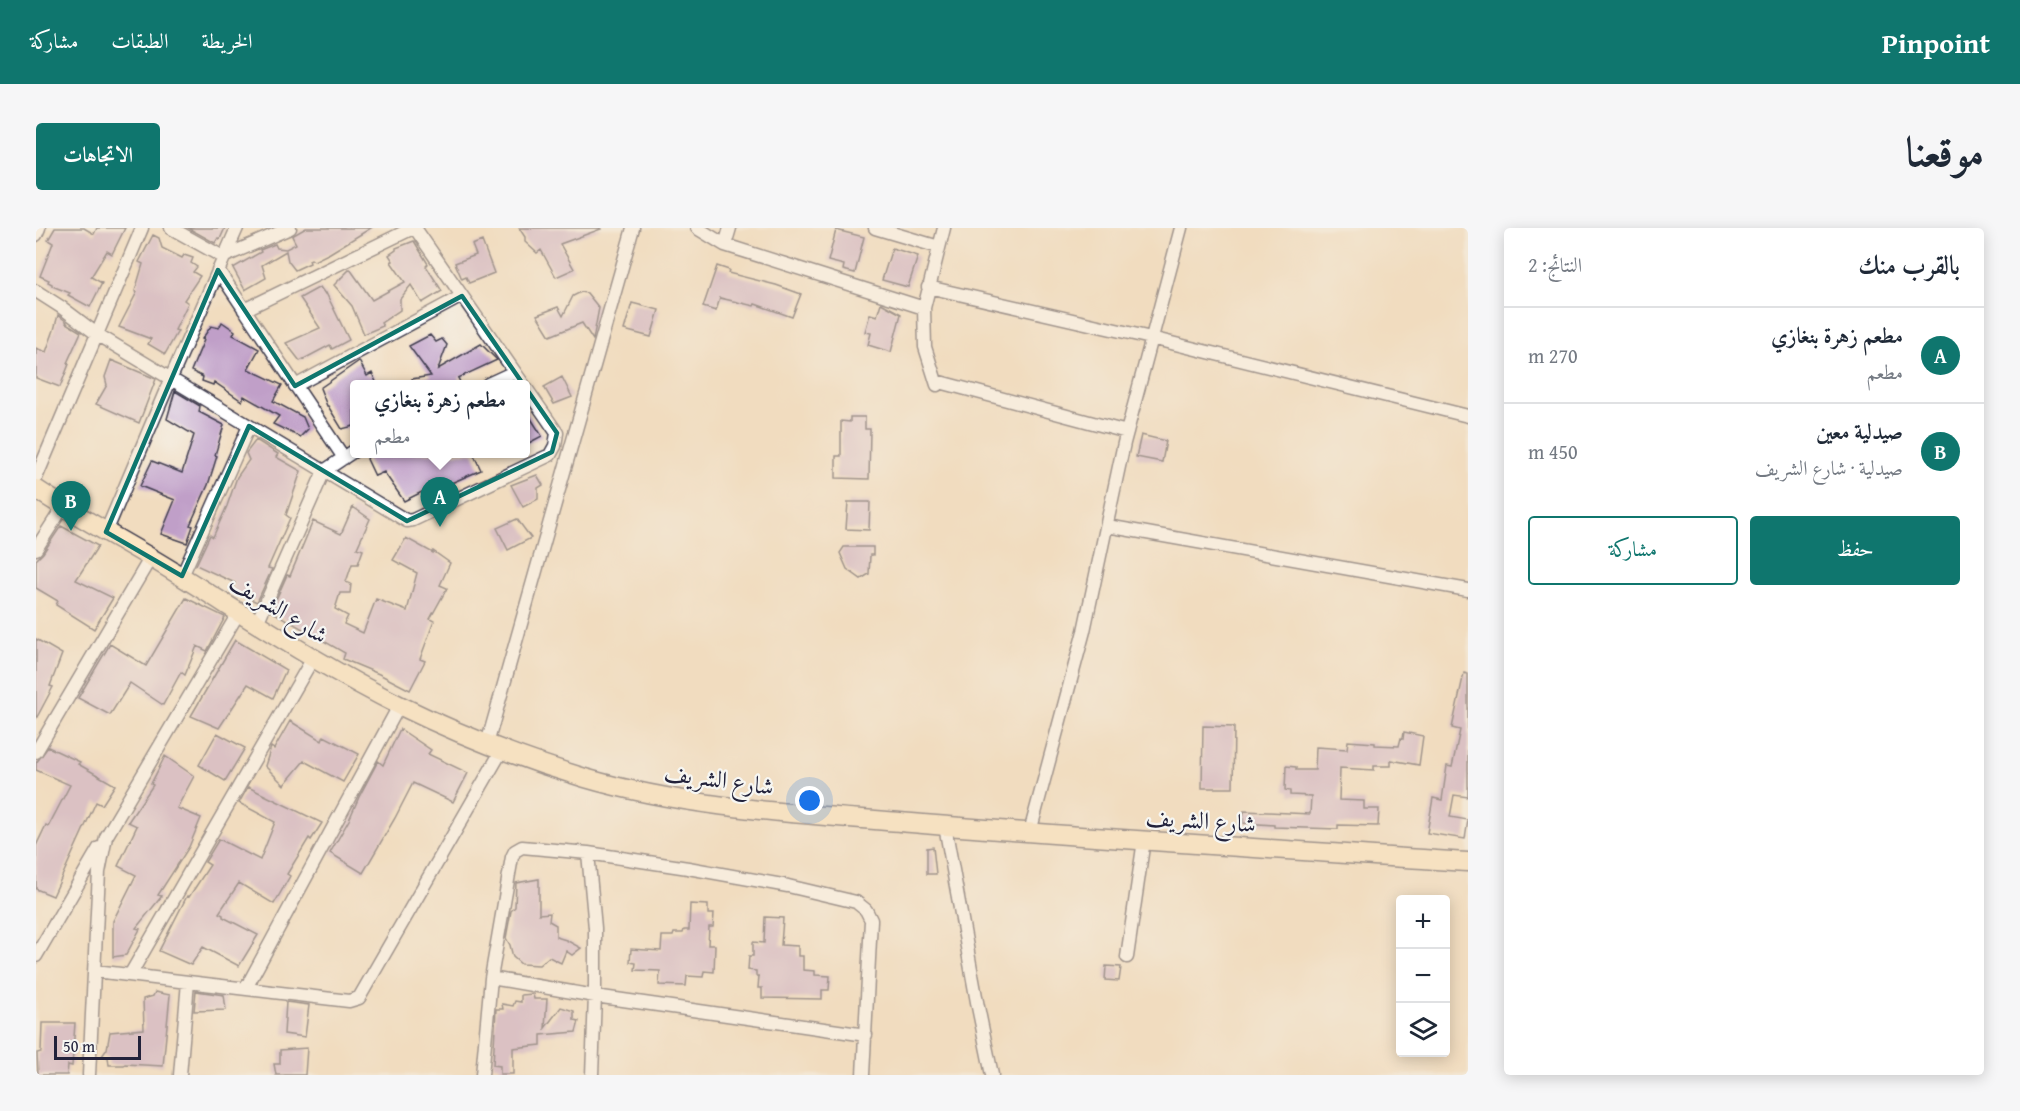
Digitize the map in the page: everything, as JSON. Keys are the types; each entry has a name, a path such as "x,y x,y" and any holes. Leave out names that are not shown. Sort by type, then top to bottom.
{"main road":[{"name":"شارع الشريف","path":"36,489 151,557 313,658 399,706 495,747 585,778 702,803 770,811 945,826 1468,862"}],"street":[{"path":"36,235 39,228"},
{"path":"36,478 142,228"},
{"path":"171,228 223,257"},
{"path":"106,532 237,228"},
{"path":"223,257 290,228"},
{"path":"244,310 414,228 520,380"},
{"path":"94,971 350,1001 359,998 495,747 633,228"},
{"path":"697,228 725,245 924,308"},
{"path":"725,245 730,228"},
{"path":"875,228 939,247"},
{"path":"944,228 924,308 925,347 937,383 1127,432"},
{"path":"1030,832 1084,632 1127,432 1181,228"},
{"path":"218,270 344,458"},
{"path":"928,287 1151,338 1468,416"},
{"path":"36,291 98,334 407,521 550,455 555,446 557,433 530,395"},
{"path":"295,386 462,296"},
{"path":"497,380 514,372"},
{"path":"182,576 249,426"},
{"path":"257,623 324,471 350,454"},
{"path":"36,549 63,507"},
{"path":"1107,526 1468,590"},
{"path":"36,752 151,557"},
{"path":"36,956 239,612"},
{"path":"130,975 313,658"},
{"path":"246,988 399,706"},
{"path":"945,826 992,1075"},
{"path":"89,1075 99,872 106,837"},
{"path":"1127,957 1144,840"},
{"path":"482,1075 491,978 512,857 515,851 522,847 588,853 688,868 788,886 856,902 866,910 871,920 863,1075"},
{"path":"588,853 594,928 595,996 592,1075"},
{"path":"491,978 595,996 866,1035"},
{"path":"180,1075 188,982"}],"highlighted area":[{"path":"218,270 295,386 462,296 557,433 552,452 407,521 249,426 182,576 106,532"}],"building":[{"path":"55,228 84,228 94,234 97,228 125,228 112,254 107,251 91,277 102,283 90,307 68,295 70,293 52,286 49,280 40,276 53,243 48,240"},
{"path":"188,228 225,228 220,239 218,238 215,243"},
{"path":"306,228 371,228 330,253 314,261 311,259 310,263 295,270 288,261 286,251 262,265 266,278 245,290 233,268 261,252 260,250 275,244 277,248 286,249 296,244 292,236"},
{"path":"519,228 601,229 560,244 574,269 556,277 541,250 537,253 525,242 525,237"},
{"path":"836,230 864,237 855,273 843,270 844,265 828,261"},
{"path":"153,235 159,238 162,248 182,258 184,255 193,258 191,263 197,267 193,272 200,276 184,300 188,303 175,330 178,331 165,354 148,344 151,339 119,327 137,292 135,291 143,264 139,262"},
{"path":"414,241 442,291 422,303 411,285 400,299 400,310 381,323 383,326 364,334 352,306 334,285 350,269 372,300 405,282 391,262 393,261 389,255 396,248"},
{"path":"482,241 494,273 469,283 466,277 462,279 455,263 476,255 472,245"},
{"path":"892,248 918,256 908,287 882,280"},
{"path":"717,266 729,270 728,273 801,294 792,317 755,304 754,306 720,298 716,311 703,307"},
{"path":"320,287 326,293 349,340 332,349 330,345 300,361 286,343 320,328 300,298"},
{"path":"581,292 587,293 599,308 593,340 582,323 550,336 537,315 558,307 563,316 573,296"},
{"path":"632,303 659,310 651,337 624,330"},
{"path":"881,303 901,314 891,352 868,345 871,333 865,332 870,314 877,316"},
{"path":"58,315 81,332 67,363 69,364 60,387 36,378 36,348 46,352"},
{"path":"222,322 235,331 233,335 259,349 248,369 282,385 273,401 303,417 308,429 300,437 273,424 279,416 244,396 242,401 214,382 213,385 202,381 203,377 191,371 204,340 202,339 211,326 219,328"},
{"path":"430,335 436,342 442,339 447,345 438,369 481,344 497,360 458,378 459,380 412,380 431,376 409,346"},
{"path":"111,360 156,379 139,423 96,404 107,385 105,377"},
{"path":"359,361 367,376 372,373 375,380 350,380 350,427 342,429 327,406 320,388"},
{"path":"562,377 572,397 554,404 544,387"},
{"path":"175,391 200,406 199,412 224,425 208,485 190,525 193,526 187,543 161,534 175,500 140,486 152,461 182,473 194,435 167,419"},
{"path":"530,417 542,436 530,442"},
{"path":"850,417 865,417 865,429 870,429 869,479 836,478 836,456 841,456 841,421 850,422"},
{"path":"1141,435 1166,441 1162,462 1136,457"},
{"path":"256,440 278,454 276,457 301,471 286,515 290,518 268,568 272,569 257,602 232,591 235,583 196,565 210,535 213,537 237,477 249,460 246,453"},
{"path":"475,458 481,470 433,491 430,488 404,501 384,472 375,476 367,459"},
{"path":"537,475 543,485 538,488 538,499 523,507 511,485"},
{"path":"848,502 870,502 869,530 846,529"},
{"path":"353,507 370,519 357,548 363,550 358,564 352,564 346,582 351,584 350,593 340,593 335,609 348,616 344,624 363,633 376,599 407,611 417,573 393,560 406,538 433,553 433,551 450,563 440,585 447,588 430,619 434,621 420,659 425,661 410,690 343,659 345,653 271,611 287,575 290,576 313,521 341,534"},
{"path":"517,519 531,538 508,550 497,528"},
{"path":"61,526 98,546 76,580 113,598 94,629 56,605 58,601 36,588 36,560"},
{"path":"844,547 873,547 869,574 861,579 847,569 840,553"},
{"path":"186,598 225,617 207,651 197,646 185,675 181,672 163,705 130,683 110,715 78,698 110,644 146,666"},
{"path":"36,639 62,654 50,686 53,687 36,719"},
{"path":"235,640 286,670 273,698 248,684 219,728 191,716"},
{"path":"1464,673 1468,674 1468,797 1454,795 1450,817 1468,820 1465,839 1427,833 1433,798 1442,800 1447,766 1452,767 1460,730 1452,728"},
{"path":"290,721 322,741 324,736 359,754 343,782 304,761 284,785 265,766 271,747 274,749"},
{"path":"1203,726 1234,727 1233,788 1202,788"},
{"path":"400,729 431,750 428,754 468,773 453,802 413,783 363,873 330,853 378,761 383,765"},
{"path":"1404,732 1423,736 1419,765 1391,760 1391,766 1374,766 1374,770 1340,768 1339,800 1364,801 1364,809 1379,809 1378,826 1338,825 1338,829 1274,827 1274,825 1243,823 1244,811 1310,814 1311,796 1290,795 1290,791 1285,790 1286,766 1296,767 1296,770 1315,770 1316,747 1347,749 1348,741 1399,746"},
{"path":"217,733 245,748 225,781 199,765"},
{"path":"48,747 80,762 78,764 115,785 102,805 96,802 53,896 36,889 36,846 70,785 36,770 36,763"},
{"path":"165,756 194,776 177,808 201,818 189,847 158,895 162,896 136,928 140,929 126,955 113,957 113,921 136,875 118,866 137,826 128,822 153,785 151,784"},
{"path":"248,787 322,823 311,840 309,838 287,874 290,876 274,904 239,883 219,913 258,935 239,966 203,947 191,965 159,951 187,896 189,897 210,865 205,862 219,839 260,860 275,822 239,803"},
{"path":"933,847 936,874 927,874 927,848"},
{"path":"539,879 539,914 550,913 549,921 556,925 556,937 581,948 572,955 566,951 561,963 549,957 539,965 521,964 513,957 506,938 511,911 515,907 516,883"},
{"path":"690,904 708,905 708,914 714,914 713,927 709,927 708,945 715,945 714,972 704,971 703,977 687,976 686,986 659,985 660,971 635,970 636,963 630,962 631,949 661,951 662,936 673,936 674,933 689,930"},
{"path":"765,917 783,918 781,945 798,946 798,956 803,956 803,970 815,971 815,975 830,976 829,990 822,990 822,999 762,998 762,988 758,988 759,976 756,976 756,971 748,970 749,956 753,956 753,942 764,943"},
{"path":"1106,966 1121,967 1119,981 1105,980"},
{"path":"196,991 224,995 226,1010 194,1011"},
{"path":"155,992 170,995 163,1066 109,1065 108,1057 102,1056 107,1049 110,1032 144,1029 143,999 153,996"},
{"path":"533,994 534,999 547,999 545,1028 561,1007 574,1011 574,1020 579,1021 576,1032 541,1035 541,1045 513,1048 513,1074 500,1074 500,1066 493,1065 496,1009 503,1009 502,1004 513,1006 515,1001 521,1002 521,995"},
{"path":"286,1002 309,1005 305,1037 284,1034"},
{"path":"42,1023 75,1023 72,1066 68,1065 67,1075 38,1075 37,1053 41,1052"},
{"path":"307,1048 305,1075 276,1075 274,1064 280,1064 280,1050"}],"place":[{"name":"مطعم زهرة بنغازي","path":"440,527"},
{"name":"صيدلية معين","path":"71,531"}]}
